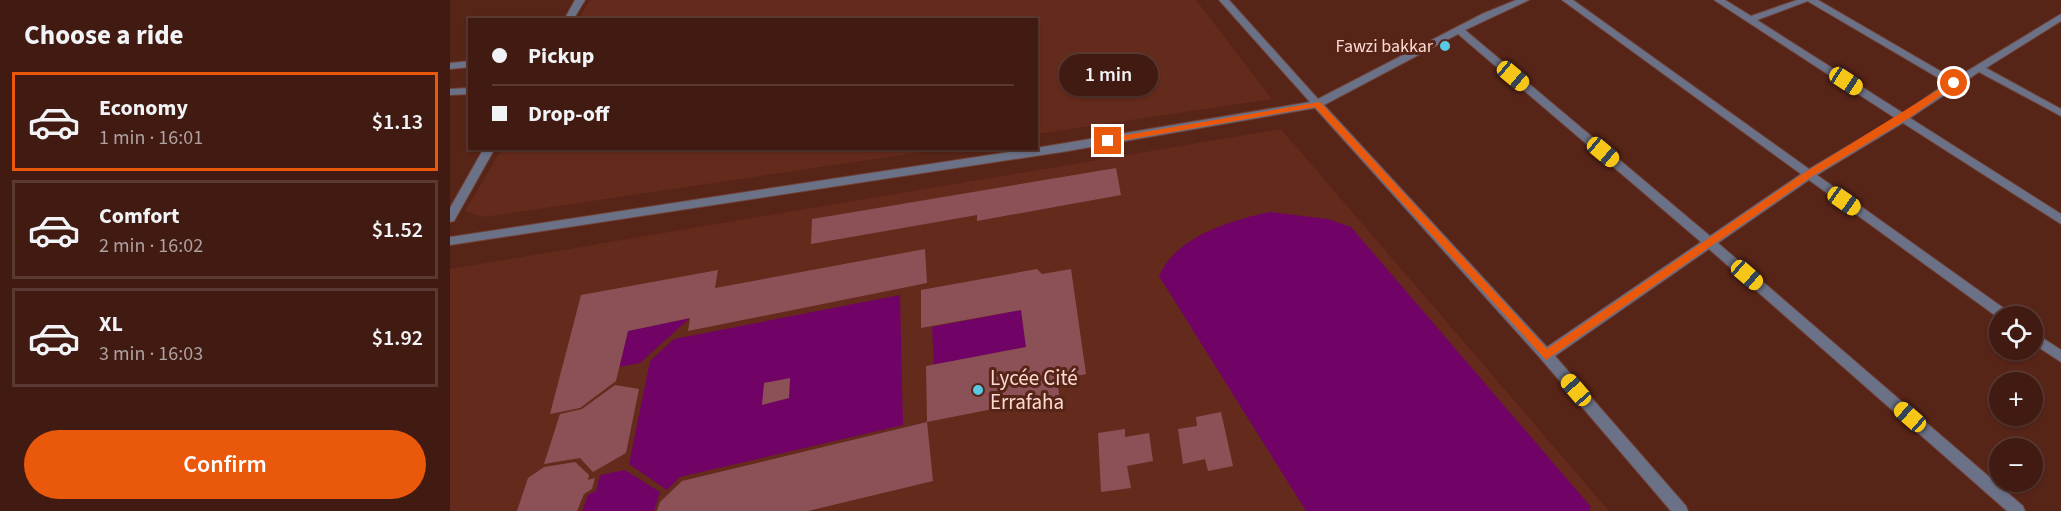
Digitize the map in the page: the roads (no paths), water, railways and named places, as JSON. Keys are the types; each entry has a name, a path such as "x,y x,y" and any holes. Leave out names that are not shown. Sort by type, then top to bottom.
{"street":[{"path":"569,18 580,0"},
{"path":"1224,0 1546,355 1681,511"},
{"path":"450,241 1080,145 1317,104 1459,30 1524,0"},
{"path":"1567,0 1991,306"},
{"path":"1719,0 2061,220"},
{"path":"1750,20 1805,0"},
{"path":"1812,0 1954,83"},
{"path":"1546,355 1711,244 1808,175 1903,118 2055,20 2061,27"},
{"path":"1459,30 1711,244 2018,511"},
{"path":"450,66 468,64"},
{"path":"1979,68 2061,113"},
{"path":"450,92 468,90"},
{"path":"450,218 489,150"},
{"path":"2043,344 2061,357"}],"place":[{"name":"Fawzi bakkar","path":"1445,46"},
{"name":"Lycée Cité Errafaha","path":"978,390"}]}
